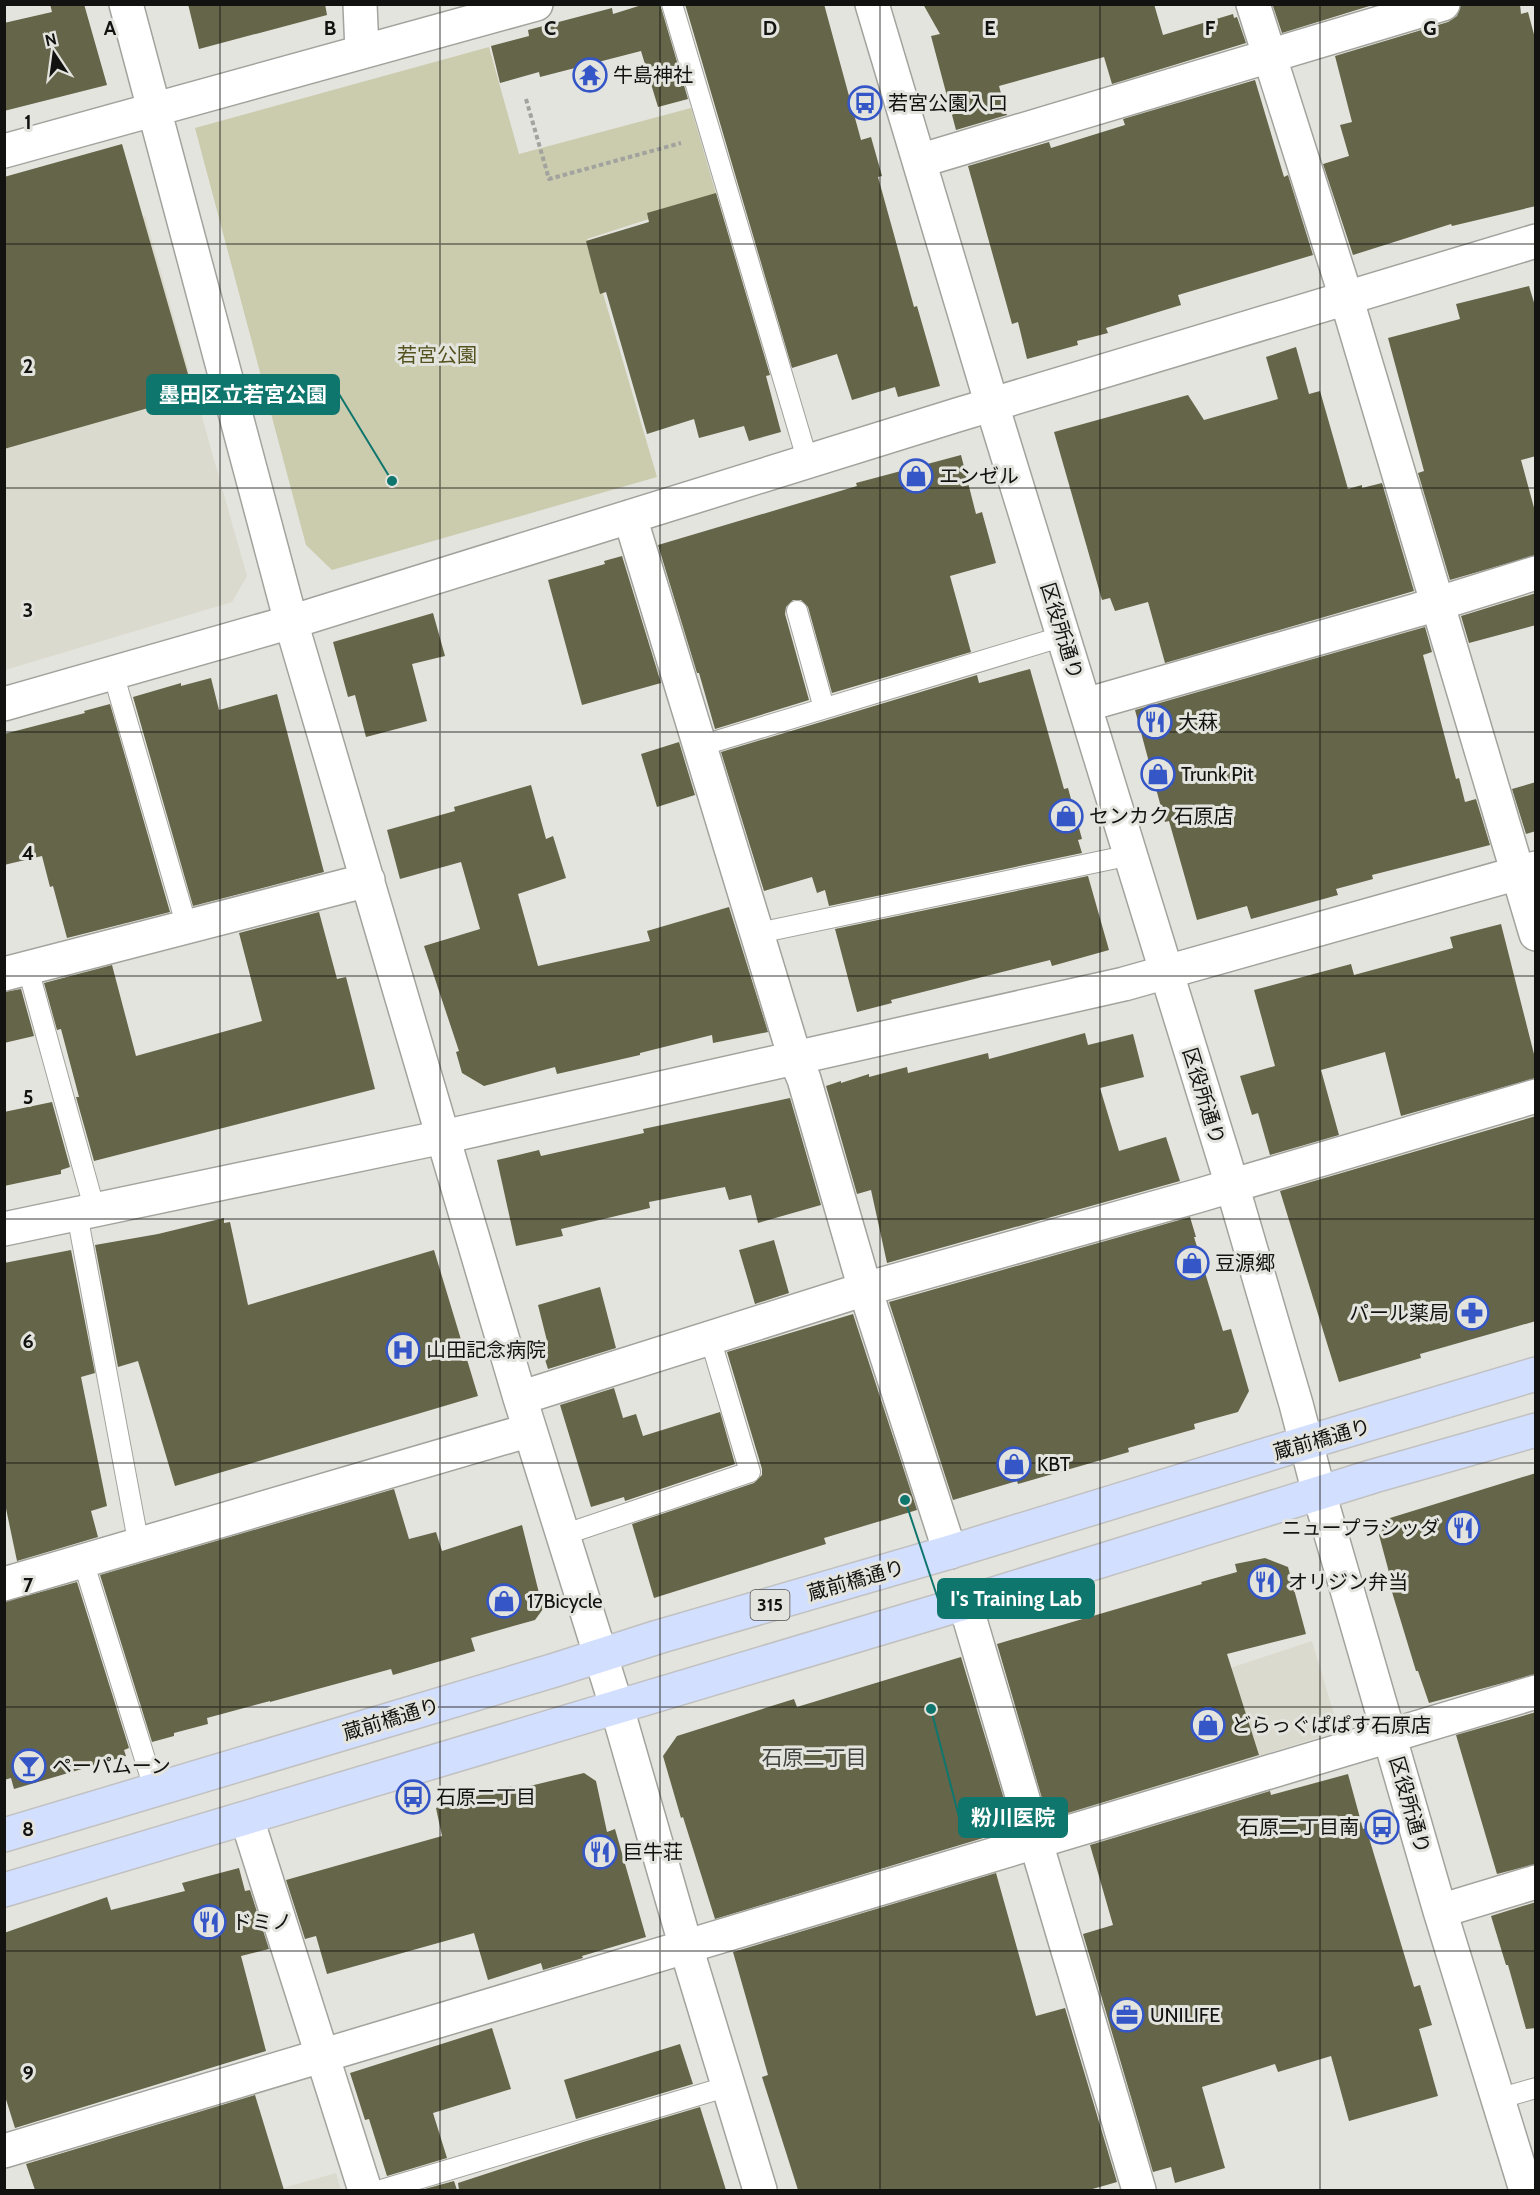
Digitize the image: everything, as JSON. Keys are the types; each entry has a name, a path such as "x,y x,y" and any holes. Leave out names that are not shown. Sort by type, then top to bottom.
{"main road":[{"name":"蔵前橋通り","path":"4,1835 1536,1374"},
{"path":"4,1890 965,1603 1318,1493 1536,1430"}],"street":[{"path":"126,4 291,622 520,1398 600,1655 760,2190"},
{"path":"360,4 362,51"},
{"path":"4,151 536,4"},
{"name":"区役所通り","path":"872,4 992,405 1232,1185 1296,1404 1318,1493 1440,1911 1527,2190"},
{"path":"1253,4 1346,297 1437,604 1527,870 1536,934"},
{"path":"919,161 1443,4"},
{"path":"4,704 291,622 992,405 1536,241"},
{"path":"630,517 795,1058 804,1079 865,1289 950,1552"},
{"path":"1085,705 1437,604 1536,573"},
{"path":"4,1229 443,1137 1166,973 1527,870"},
{"path":"16,972 368,880"},
{"path":"520,1398 865,1289 1536,1096"},
{"path":"4,1584 530,1430"},
{"path":"965,1603 1138,2190"},
{"path":"4,2151 1536,1692"},
{"path":"247,1819 365,2190"},
{"path":"1440,1911 1536,1882"}],"lane":[{"path":"672,4 808,462"},
{"path":"797,611 824,708"},
{"path":"700,746 1064,636"},
{"path":"112,673 187,927"},
{"path":"758,933 1131,855"},
{"path":"16,972 86,1213 140,1546"},
{"path":"563,1535 750,1472 710,1338"},
{"path":"83,1562 155,1791"},
{"path":"381,2190 729,2086"},
{"path":"1497,2099 1536,2088"}],"path":[{"path":"526,99 549,179 711,135"}],"shaded area":[{"path":"145,216 247,576 232,602 5,670 5,258"},
{"path":"1312,1641 1339,1731 1051,1821 1031,1758 1073,1720"},
{"path":"336,2173 341,2190 276,2190"}],"green space":[{"name":"若宮公園","path":"489,47 519,154 691,108 717,197 587,239 657,477 332,570 306,545 195,128"}],"building":[{"path":"50,4 84,4 107,85 4,111 4,23 52,12"},
{"path":"188,4 325,4 327,15 199,49"},
{"path":"645,4 660,4 688,99 658,107 641,51 540,77 539,72 500,83 491,46 529,36 528,30 612,8 613,14"},
{"path":"685,4 824,4 861,140 871,137 882,176 878,177 914,307 917,306 940,386 898,397 895,387 852,400 837,354 792,368"},
{"path":"923,4 1154,4 1163,35 1233,14 1234,18 1237,17 1246,43 1112,84 1104,57 999,86 1007,115 956,130 931,36 940,34"},
{"path":"1280,4 1376,4 1282,33 1273,6"},
{"path":"1461,4 1520,4 1521,14 1528,12 1536,42 1536,206 1452,226 1451,224 1353,255 1323,164 1349,156 1340,125 1352,122 1335,56 1448,22 1457,16"},
{"path":"1255,80 1284,177 1288,175 1313,255 1178,295 1181,305 1106,328 1108,333 1077,341 1078,345 1027,359 1018,322 1012,324 968,166 1049,142 1051,148 1125,125 1123,119"},
{"path":"122,144 194,395 4,449 4,177"},
{"path":"716,193 770,375 766,376 781,432 749,441 744,426 699,438 694,419 647,434 606,292 600,294 586,241 649,222 647,213"},
{"path":"1529,286 1536,309 1536,456 1521,460 1536,515 1536,555 1450,580 1418,473 1424,471 1388,338 1460,319 1456,304"},
{"path":"1296,347 1309,394 1320,391 1348,489 1382,483 1414,591 1165,663 1148,602 1115,611 1110,598 1102,600 1054,432 1188,395 1204,420 1278,399 1266,357"},
{"path":"961,455 976,514 982,512 996,563 950,576 971,652 832,693 808,607 801,600 793,600 786,607 785,614 809,700 715,729 658,545 857,486 856,483"},
{"path":"622,556 661,683 582,705 548,580 605,564 604,561"},
{"path":"1536,593 1536,625 1469,643 1461,616"},
{"path":"433,613 445,656 412,664 427,721 366,737 355,695 348,697 333,642"},
{"path":"1425,627 1432,652 1423,655 1456,779 1459,778 1465,802 1476,799 1490,845 1372,875 1373,879 1336,889 1338,895 1251,919 1247,906 1197,920 1169,821 1165,822 1135,710"},
{"path":"1030,669 1064,789 1068,788 1082,839 1078,840 1082,853 829,906 825,890 817,893 812,877 764,891 721,752 977,675 979,683"},
{"path":"211,678 219,710 277,694 324,872 193,906 133,697 181,683 181,686"},
{"path":"110,704 170,912 67,938 42,856 4,865 4,734 85,713 84,711"},
{"path":"679,742 695,795 657,807 641,754"},
{"path":"1536,782 1536,831 1526,834 1512,789"},
{"path":"531,785 546,839 553,836 566,878 518,894 538,966 650,941 647,931 729,907 768,1032 713,1043 712,1035 640,1053 640,1055 557,1074 555,1067 484,1086 462,1073 456,1052 459,1051 424,946 480,929 461,862 400,879 387,830 455,811 454,807"},
{"path":"1088,876 1109,950 1052,966 1050,960 891,1000 892,1003 857,1012 835,929"},
{"path":"319,912 337,979 346,977 375,1089 94,1161 76,1097 79,1097 61,1029 57,1030 44,983 112,965 136,1056 262,1021 239,933"},
{"path":"1501,924 1536,1062 1536,1078 1401,1116 1385,1052 1321,1070 1339,1135 1270,1155 1258,1113 1252,1115 1240,1076 1275,1066 1254,990 1351,964 1354,975 1453,948 1450,937"},
{"path":"21,989 34,1036 4,1043 4,992"},
{"path":"1085,1033 1088,1045 1133,1034 1144,1077 1100,1088 1119,1151 1166,1137 1180,1181 887,1263 871,1190 857,1194 826,1086 869,1074 869,1077 907,1067 908,1073 988,1053 989,1059"},
{"path":"790,1098 821,1205 758,1223 751,1195 729,1200 725,1187 649,1202 650,1208 561,1229 563,1236 516,1246 497,1160 539,1150 541,1156 644,1133 643,1129"},
{"path":"52,1102 70,1167 61,1170 61,1174 4,1186 4,1112"},
{"path":"1536,1116 1536,1321 1420,1354 1421,1358 1339,1382 1280,1191"},
{"path":"1190,1217 1223,1331 1231,1329 1249,1391 1238,1412 1194,1424 1195,1429 1128,1448 1129,1452 953,1500 889,1302"},
{"name":"山田記念病院","path":"224,1218 224,1223 230,1222 248,1305 434,1250 478,1396 175,1486 138,1361 118,1367 95,1245 158,1234"},
{"path":"774,1240 789,1293 755,1304 739,1250"},
{"path":"71,1250 95,1373 81,1377 107,1506 91,1511 98,1537 17,1561 4,1499 4,1263"},
{"path":"600,1287 616,1348 548,1369 541,1347 548,1345 538,1305"},
{"path":"853,1314 917,1510 824,1538 826,1544 654,1598 632,1524 754,1483 762,1475 727,1352"},
{"path":"614,1388 623,1418 636,1414 643,1436 720,1412 735,1464 625,1501 624,1497 591,1507 560,1405"},
{"path":"1536,1473 1536,1674 1429,1703 1418,1671 1416,1671 1392,1592 1394,1591 1379,1535 1390,1518"},
{"path":"394,1489 409,1539 436,1532 442,1551 522,1525 543,1609 535,1620 471,1638 475,1651 393,1675 391,1669 207,1718 208,1724 174,1733 174,1736 152,1742 100,1575"},
{"path":"1265,1558 1288,1567 1306,1634 1227,1654 1259,1755 1048,1819 997,1644 1202,1584 1201,1582 1237,1572 1235,1564"},
{"path":"77,1582 129,1748 124,1750 126,1756 14,1789 11,1778 4,1780 4,1602"},
{"path":"961,1657 1013,1829 715,1919 663,1756 677,1736 794,1699 797,1707"},
{"path":"1536,1712 1536,1864 1497,1874 1456,1735"},
{"path":"584,1773 596,1781 607,1832 615,1829 646,1937 543,1970 541,1963 488,1980 474,1933 327,1974 316,1936 305,1939 286,1880 442,1836 436,1808 511,1786 513,1790"},
{"path":"1348,1774 1363,1829 1366,1828 1414,1987 1420,1985 1432,2025 1419,2029 1438,2096 1349,2121 1331,2056 1278,2072 1275,2064 1202,2087 1225,2168 1175,2183 1171,2167 1153,2172 1083,1934 1113,1925 1090,1845 1270,1791 1271,1795"},
{"path":"239,1868 245,1891 250,1890 269,1949 241,1956 266,2051 15,2128 4,2093 4,1933 107,1897 111,1910 185,1891 182,1883"},
{"path":"996,1873 1036,2016 1065,2008 1117,2182 1089,2190 798,2190 762,2077 768,2075 733,1952"},
{"path":"1536,1902 1536,2028 1526,2029 1491,1916"},
{"path":"492,2028 511,2089 433,2113 447,2158 387,2176 369,2119 365,2120 350,2073"},
{"path":"680,2044 693,2084 576,2119 564,2080"},
{"path":"255,2095 284,2190 35,2190 26,2164"},
{"path":"700,2107 726,2190 459,2190 458,2183"},
{"path":"454,2181 457,2190 421,2190"}],"place":[{"name":"牛島神社","path":"590,75"},
{"name":"若宮公園入口","path":"865,103"},
{"name":"エンゼル","path":"916,476"},
{"name":"墨田区立若宮公園","path":"392,481"},
{"name":"大菻","path":"1155,722"},
{"name":"Trunk Pit","path":"1158,774"},
{"name":"センカク 石原店","path":"1066,816"},
{"name":"豆源郷","path":"1192,1263"},
{"name":"パール薬局","path":"1472,1313"},
{"name":"山田記念病院","path":"403,1350"},
{"name":"KBT","path":"1014,1464"},
{"name":"I's Training Lab","path":"905,1500"},
{"name":"ニュープラシッダ","path":"1463,1528"},
{"name":"オリジン弁当","path":"1265,1582"},
{"name":"17Bicycle","path":"504,1601"},
{"name":"粉川医院","path":"931,1709"},
{"name":"どらっぐぱぱす石原店","path":"1208,1725"},
{"name":"ペーパムーン","path":"29,1766"},
{"name":"石原二丁目","path":"413,1797"},
{"name":"石原二丁目南","path":"1382,1827"},
{"name":"巨牛荘","path":"600,1852"},
{"name":"ドミノ","path":"209,1922"},
{"name":"UNILIFE","path":"1127,2015"}],"district":[{"name":"石原二丁目","path":"814,1758"}]}
